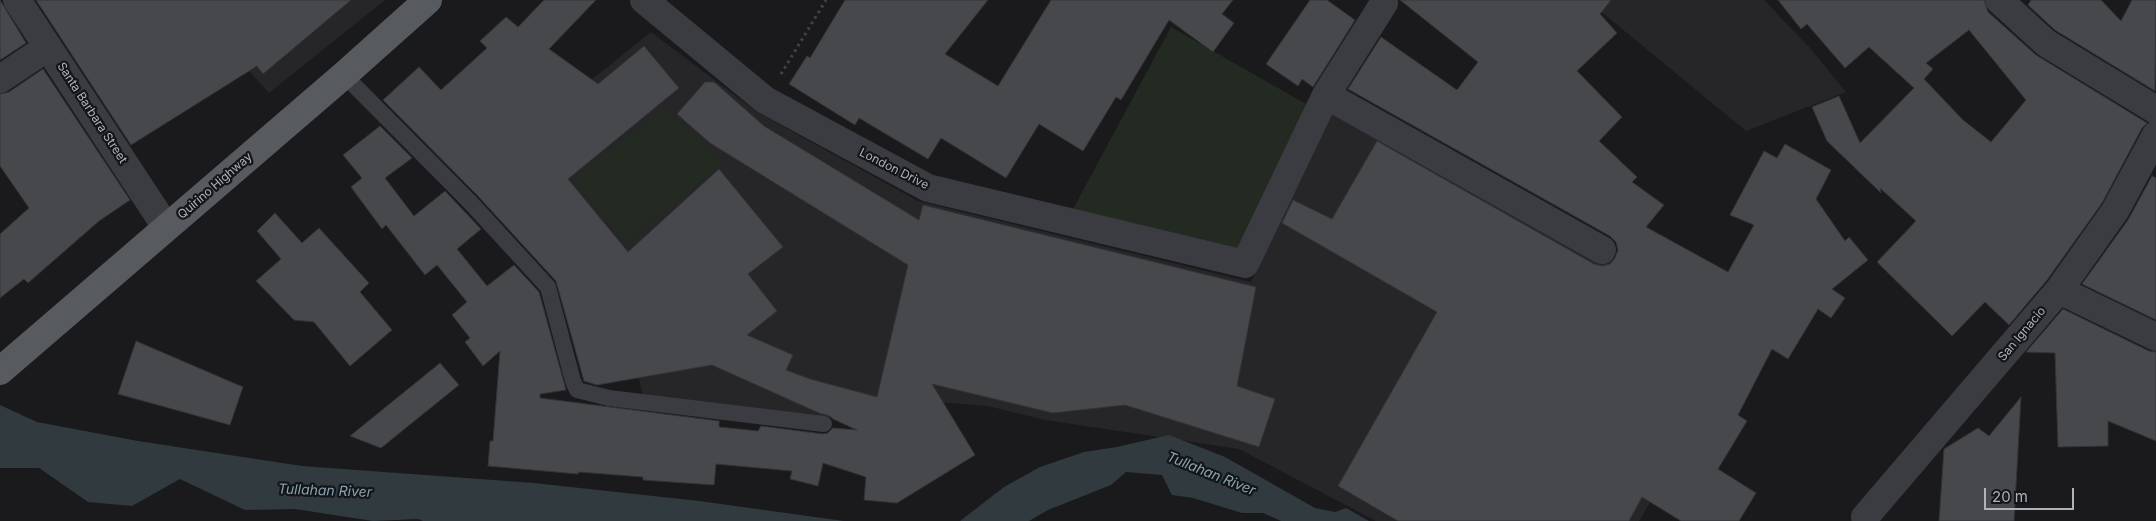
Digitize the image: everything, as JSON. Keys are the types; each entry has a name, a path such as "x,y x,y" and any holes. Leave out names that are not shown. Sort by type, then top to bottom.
{"main road":[{"name":"Quirino Highway","path":"0,371 344,75 428,0"}],"street":[{"name":"Santa Barbara Street","path":"17,0 166,227"},
{"name":"London Drive","path":"644,0 765,100 928,188 1245,264 1326,95"},
{"path":"1999,0 2046,43 2156,110"},
{"path":"1384,4 1326,95 1602,250"},
{"path":"0,79 48,47"},
{"name":"San Ignacio","path":"1865,517 2060,290 2115,211 2156,135"},
{"path":"2060,290 2156,337"}],"lane":[{"path":"344,75 470,202 548,286 577,390 609,398 824,424"}],"path":[{"path":"765,100 826,0"}],"shaded area":[{"path":"184,0 385,0 269,93"},
{"path":"1587,0 1764,0 1809,47 1846,92 1746,131"},
{"path":"1171,27 1313,108 1245,260 1073,209"},
{"path":"651,32 757,112 918,201 1251,282 1333,103 1747,338 1639,521 1376,521 1239,449 1045,420 988,406 864,396 842,419 644,400 613,274 502,152"},
{"path":"665,107 724,162 626,244 573,179"}],"water":[{"name":"Tullahan River","path":"0,405 37,422 138,441 302,466 534,483 699,501 844,521 423,521 418,519 373,521 295,509 245,510 180,479 132,506 88,502 39,468 0,468"},
{"name":"Tullahan River","path":"1169,435 1225,457 1315,508 1335,512 1346,508 1369,521 1281,521 1263,513 1242,513 1193,498 1172,495 1162,475 1126,472 1111,485 1048,510 1029,521 960,521 1004,487 1040,467 1084,452 1117,447"}],"building":[{"path":"0,0 26,43 0,60"},
{"path":"36,0 351,0 263,74 257,66 131,145"},
{"path":"544,0 596,0 549,49 598,84 644,46 679,88 568,179 628,252 719,169 783,247 748,274 777,311 747,335 793,355 786,370 810,379 877,397 908,265 710,143 677,114 705,82 714,82 764,126 919,220 923,205 1256,287 1237,386 1275,399 1259,447 1125,405 1053,413 932,384 975,455 897,503 864,500 866,477 823,463 818,486 790,479 792,471 716,464 714,485 643,480 643,477 579,472 578,474 488,466 490,441 493,441 500,351 483,366 465,342 470,338 452,315 467,302 437,265 425,275 386,225 382,229 351,187 362,178 343,155 380,126 412,158 385,178 414,216 445,191 481,229 457,249 487,286 514,265 539,292 566,390 540,394 540,398 719,421 719,427 758,431 761,426 823,434 828,433 833,428 857,430 830,416 819,413 712,365 597,385 584,381 556,281 477,195 383,100 419,67 441,90 487,48 480,41 506,17 518,27"},
{"path":"845,0 988,0 945,54 998,86 1051,0 1233,0 1222,14 1234,23 1213,52 1169,20 1121,100 1116,97 1083,151 1039,124 1006,178 941,138 928,159 859,118 855,125 789,84 807,56 810,58"},
{"path":"1310,0 1327,0 1355,20 1313,87 1302,79 1298,86 1266,64"},
{"path":"1400,0 1611,0 1600,14 1617,33 1577,71 1622,117 1599,141 1637,177 1632,182 1664,205 1646,227 1728,272 1754,225 1730,215 1764,151 1777,158 1785,144 1831,170 1816,199 1845,241 1849,237 1868,260 1832,289 1845,298 1831,318 1818,309 1788,359 1772,349 1738,415 1747,421 1718,469 1756,493 1739,521 1681,521 1642,497 1629,521 1398,521 1338,486 1437,312 1282,223 1293,200 1332,219 1377,141 1594,264 1602,266 1610,264 1618,250 1616,242 1610,236 1348,89 1381,37 1457,90 1478,62"},
{"path":"1778,0 1984,0 1988,12 2036,55 2147,123 2142,128 2102,203 2047,280 2009,325 1985,302 1952,336 1877,262 1916,221 1880,188 1881,193 1827,141 1812,107 1839,96 1860,143 1914,88 1869,47 1845,68 1807,24 1801,29","holes":["1969,30 2026,100 1991,142 1963,120 1924,79 1933,69 1926,63"]},
{"path":"2031,0 2101,0 2121,21 2132,0 2156,0 2155,91 2055,30 2028,5"},
{"path":"43,69 130,200 99,221 28,283 24,279 0,298 0,234 29,208 0,166 0,94 9,92"},
{"path":"2152,176 2156,178 2156,320 2082,284 2128,220"},
{"path":"275,213 302,243 319,228 369,283 360,292 392,330 350,366 314,322 294,320 256,281 281,259 257,231"},
{"path":"2063,309 2149,351 2156,352 2156,441 2108,421 2108,446 2058,447 2055,353 2026,352"},
{"path":"136,341 243,387 230,425 118,394"},
{"path":"440,363 459,385 381,448 350,436"},
{"path":"2021,397 2014,521 1939,521 1944,449 1978,428 1989,436"}]}
